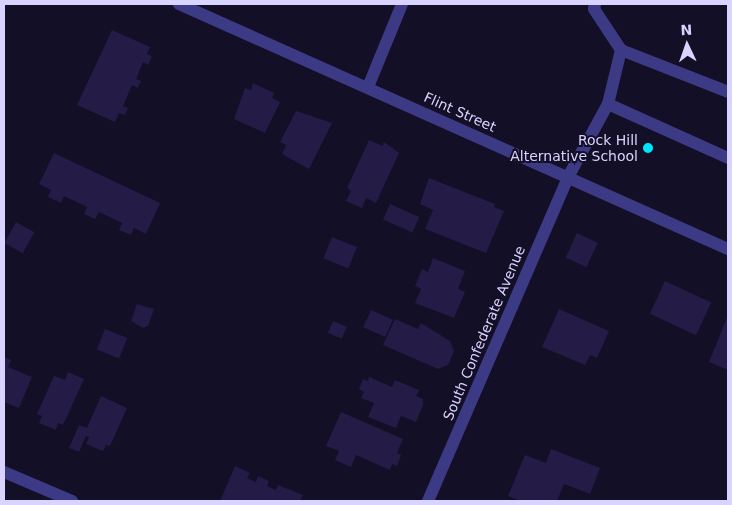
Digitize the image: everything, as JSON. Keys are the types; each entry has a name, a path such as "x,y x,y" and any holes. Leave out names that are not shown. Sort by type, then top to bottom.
{"street":[{"name":"Flint Street","path":"179,4 728,249"},
{"path":"368,87 402,4"},
{"path":"595,4 594,9 621,50 728,92"},
{"name":"South Confederate Avenue","path":"428,501 568,177 608,104 621,50"},
{"path":"608,104 728,158"},
{"path":"4,472 72,501"}],"building":[{"path":"112,30 150,47 147,54 152,56 148,65 143,62 136,79 141,81 138,88 132,85 123,106 128,108 125,115 119,113 115,122 77,105"},
{"path":"253,83 274,93 272,98 280,102 265,133 234,119 245,88 251,90"},
{"path":"296,111 332,123 309,169 282,154 286,145 280,142"},
{"path":"369,140 383,146 384,142 399,153 376,203 366,198 362,208 346,201 351,191 347,188"},
{"path":"54,153 160,203 146,234 134,228 131,235 119,230 122,223 99,212 95,219 84,214 87,207 64,196 61,203 48,197 51,190 39,184"},
{"path":"429,178 495,204 494,207 504,211 486,253 425,229 433,210 420,204"},
{"path":"390,204 419,217 412,233 383,220"},
{"path":"16,222 34,232 23,253 4,243"},
{"path":"577,233 598,243 586,267 566,257"},
{"path":"332,237 357,247 348,268 323,258"},
{"path":"433,258 465,271 458,289 465,292 454,318 415,303 421,289 415,286 422,269 428,272"},
{"path":"665,281 711,303 696,335 650,314"},
{"path":"137,304 154,309 148,326 143,328 131,321"},
{"path":"559,309 609,331 597,358 590,355 585,365 542,347"},
{"path":"371,310 393,320 385,337 363,327"},
{"path":"728,315 728,370 709,362"},
{"path":"395,319 418,329 421,323 450,341 454,351 448,365 438,369 383,345"},
{"path":"333,321 347,327 342,339 328,333"},
{"path":"105,329 127,338 119,358 97,349"},
{"path":"4,357 11,360 8,367 32,377 19,408 4,402"},
{"path":"68,372 84,379 63,425 58,423 56,430 39,423 42,416 37,414 54,376 65,380"},
{"path":"369,377 392,387 395,380 419,390 416,396 423,399 423,405 416,422 401,416 396,428 368,417 374,403 361,398 364,392 359,389 363,379 368,381"},
{"path":"101,396 127,408 110,446 106,445 103,451 86,444 89,437 86,436 79,452 69,448 79,425 87,428"},
{"path":"341,412 403,439 397,453 401,455 397,466 392,464 390,470 356,455 351,467 335,460 339,451 326,446"},
{"path":"551,449 600,468 590,494 564,484 557,501 521,501 508,496 525,455 546,463"},
{"path":"235,466 250,473 247,478 256,482 258,476 269,481 267,486 276,490 278,485 303,495 300,501 220,501"}],"place":[{"name":"Rock Hill Alternative School","path":"648,148"}]}
